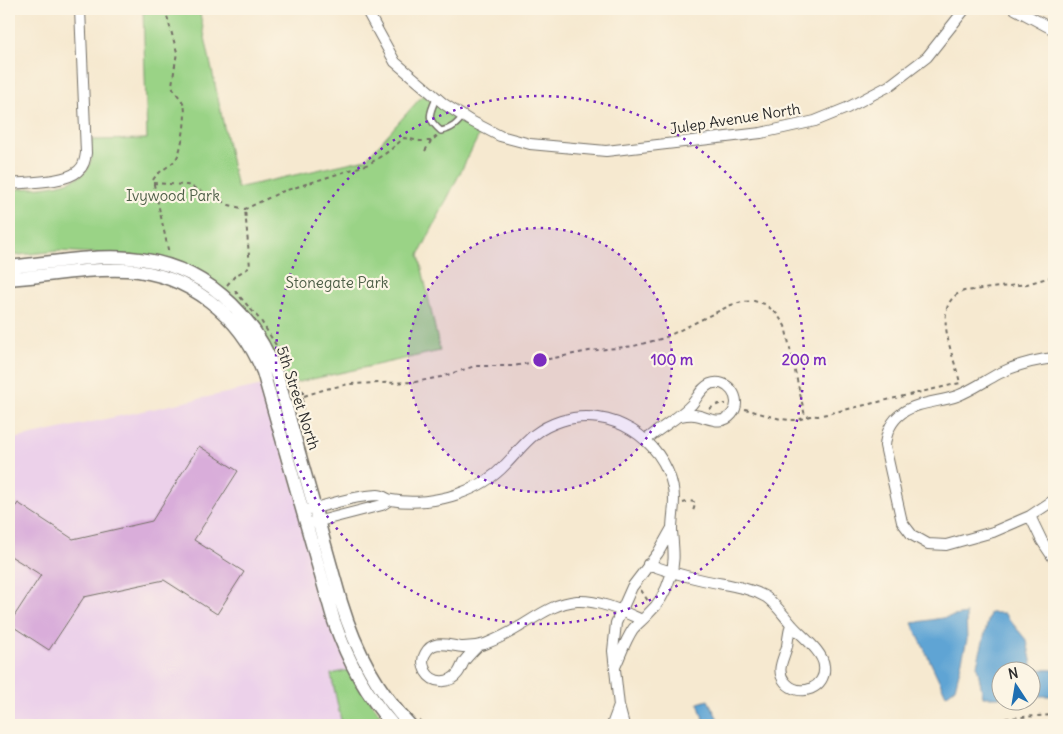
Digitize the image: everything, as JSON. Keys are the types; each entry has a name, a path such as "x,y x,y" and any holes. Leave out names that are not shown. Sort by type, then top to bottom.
{"street":[{"path":"9,184 69,177 79,171 84,163 86,153 80,9"},
{"name":"Julep Avenue North","path":"366,9 395,62 436,98 463,116 500,136 546,147 606,151 761,133 815,121 847,108 889,86 927,57 965,9"},
{"path":"1015,9 1054,30"},
{"name":"5th Street North","path":"9,267 94,258 132,258 164,264 179,270 201,280 221,294 250,324 269,355 278,378 309,510"},
{"name":"5th Street North","path":"9,279 106,270 143,272 164,277 183,285 216,306 241,332 259,362 357,648 384,695 414,722"},
{"path":"1054,358 1011,368 965,393 912,408 900,414 888,430 885,446 899,513 904,525 921,542 931,545 946,545 986,534 1030,516 1054,500"},
{"path":"646,440 664,425 680,416 694,402 702,389 709,384 724,384 730,388 735,396 736,403 733,411 727,418 714,421 694,415 680,416"},
{"path":"309,510 352,498 381,494 390,500 431,500 466,491 496,473 537,432 565,420 588,417 609,420 633,430 646,440 663,461 671,480 675,502 672,528 674,554 672,572 666,589 659,602 628,638 616,667"},
{"path":"313,523 382,506 390,500"},
{"path":"1030,516 1054,559"},
{"name":"5th Street North","path":"313,523 334,621 344,648 367,691 393,725"},
{"path":"624,725 619,706 612,645 616,623 632,587 658,553 672,528"},
{"path":"648,564 708,581 738,586 755,592 778,607 819,654 824,665 824,674 820,681 814,687 804,691 795,690 788,686 780,672 780,664 786,649 791,624"},
{"path":"478,646 464,661 458,673 451,679 446,681 437,680 425,670 424,656 428,649 434,645 443,643 478,646 509,633 546,610 562,604 590,601 642,620"},
{"path":"612,725 619,706"}],"lane":[{"path":"436,98 430,111 430,117 432,123 441,130 449,129 457,124 463,116"}],"path":[{"path":"165,9 177,52 172,85 174,91 184,103 185,110 180,152 170,165 154,177 153,184 169,254"},
{"path":"425,151 441,130"},
{"path":"153,184 187,185 211,194 228,205 245,209 281,192 369,164 404,138 432,141"},
{"path":"245,209 250,267 235,276 228,285 243,299 261,321 288,370 302,388 304,396 303,428"},
{"path":"163,253 175,257"},
{"path":"740,408 788,420 797,420 805,416 818,416 960,383 946,327 946,313 951,299 958,293 968,290 1027,284 1054,276"},
{"path":"304,396 349,384 415,382 474,366 514,366 589,351 634,346 664,338 731,305 750,301 761,303 771,308 780,317 785,326 805,416"},
{"path":"702,412 719,404 730,405"},
{"path":"681,504 693,502 695,505 693,511"},
{"path":"638,587 650,605"},
{"path":"966,725 1008,718 1054,715"},
{"path":"414,722 425,725"}],"shaded area":[{"path":"263,385 350,670 331,674 342,725 9,725 9,440"}],"green space":[{"path":"143,9 199,9 237,188 366,159 423,95 480,133 419,255 440,351 285,385 234,299 156,257 59,251 9,256 9,190 56,185 79,176 87,169 91,160 91,140 147,139"},
{"path":"350,670 387,725 342,725 331,674"}],"water":[{"path":"990,613 1004,613 1027,641 1032,662 990,662 990,697 983,697 977,665"},
{"path":"966,614 967,640 955,688 946,695 912,623"},
{"path":"1040,669 1054,670 1054,696 1040,696"},
{"path":"708,700 721,725 705,725 698,703"}],"building":[{"path":"199,446 238,471 194,540 244,572 217,614 164,580 84,597 49,650 9,624 41,575 9,555 9,517 18,503 73,539 152,521"}],"park label":[{"name":"Ivywood Park","path":"173,196"},
{"name":"Stonegate Park","path":"337,283"}]}
